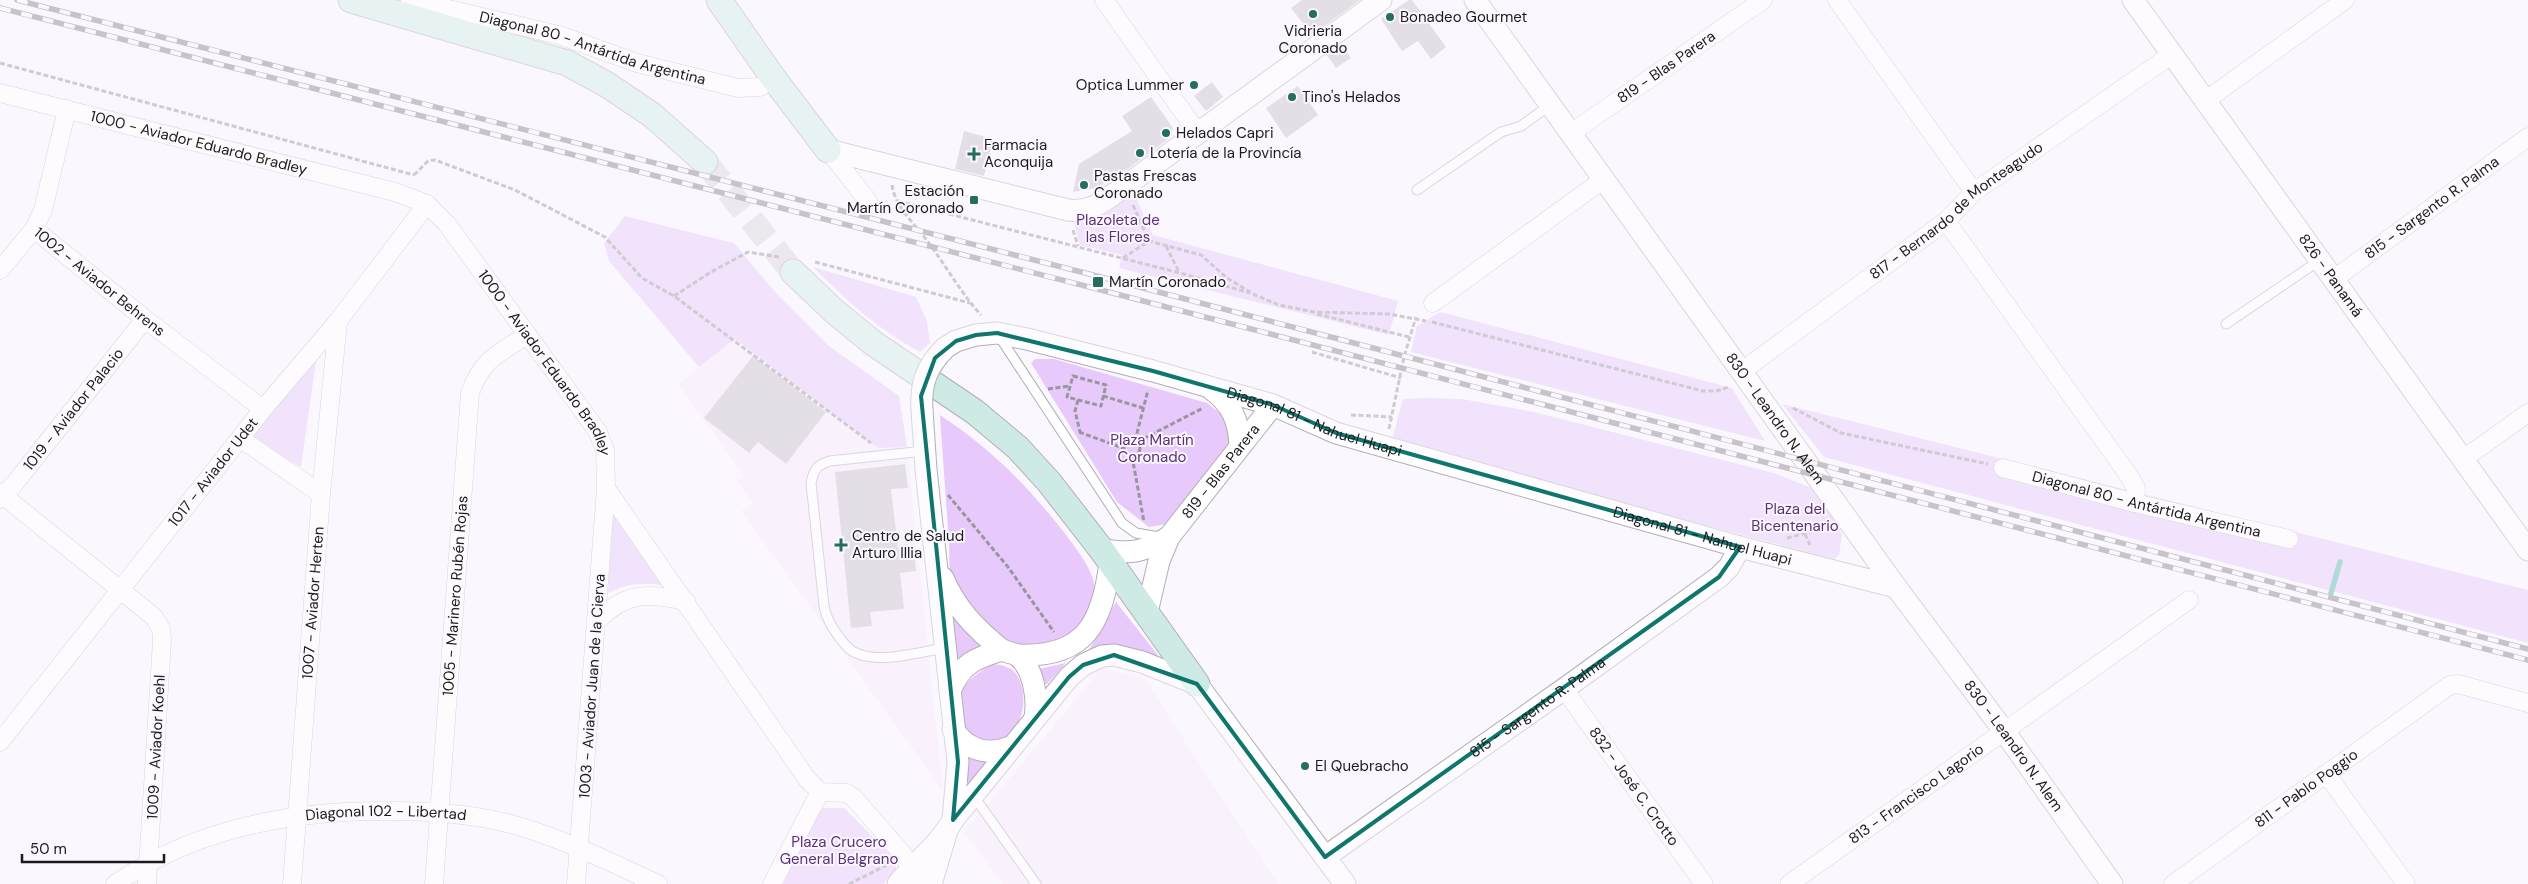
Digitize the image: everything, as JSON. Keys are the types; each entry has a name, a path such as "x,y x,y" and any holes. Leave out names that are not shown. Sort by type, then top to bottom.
{"main road":[{"path":"351,0 567,63 606,84 652,115 705,162"},
{"path":"726,2 774,79 828,150"},
{"path":"793,272 834,311 873,343 975,412 1018,448 1049,482 1106,556 1197,684"}],"street":[{"name":"Diagonal 80 - Antártida Argentina","path":"410,0 559,35 637,64 738,88 760,87 774,79"},
{"path":"1104,0 1198,132"},
{"path":"828,150 890,167 1082,212 1092,209 1381,0"},
{"name":"830 - Leandro N. Alem","path":"1475,0 1896,587 2004,731 2112,884"},
{"name":"819 - Blas Parera","path":"1571,134 1763,0"},
{"path":"1837,0 1974,192"},
{"name":"826 - Panamá","path":"2133,0 2528,550"},
{"path":"2205,101 2345,0"},
{"name":"817 - Bernardo de Monteagudo","path":"1745,375 1946,221 1974,192 2171,55"},
{"name":"1000 - Aviador Eduardo Bradley","path":"0,93 395,192 427,204 447,224 603,441 606,488"},
{"name":"1002 - Aviador Behrens","path":"67,109 43,210 34,229 263,410"},
{"name":"815 - Sargento R. Palma","path":"2334,278 2528,137"},
{"path":"828,150 868,201"},
{"path":"1433,303 1604,179"},
{"name":"1017 - Aviador Udet","path":"0,742 263,410 338,321 427,204"},
{"path":"1946,221 2127,473 2136,488 2135,503"},
{"path":"0,270 34,229"},
{"name":"1019 - Aviador Palacio","path":"1,496 145,318"},
{"name":"1007 - Aviador Herten","path":"292,884 321,494 338,321"},
{"name":"Diagonal 81 - Nahuel Huapi","path":"950,691 925,460 922,410 923,382 935,358 945,348 956,341 976,335 998,333 1154,371 1216,393 1273,405 1336,433 1740,547 1896,587"},
{"name":"1005 - Marinero Rubén Rojas","path":"434,884 470,393 486,361 527,335"},
{"path":"1216,393 1234,412 1240,428 1240,446"},
{"name":"819 - Blas Parera","path":"1147,612 1159,561 1169,537 1273,405"},
{"path":"2462,460 2528,413"},
{"path":"241,439 321,494"},
{"name":"Diagonal 80 - Antártida Argentina","path":"2003,468 2135,503 2289,540"},
{"path":"606,488 686,601 807,779 820,792 837,792 852,797 911,867"},
{"name":"1003 - Aviador Juan de la Cierva","path":"576,884 606,488"},
{"path":"1,496 122,590"},
{"name":"819 - Blas Parera","path":"1106,556 1127,554 1152,547 1169,537"},
{"name":"815 - Sargento R. Palma","path":"1325,858 1719,577 1729,567 1740,547"},
{"path":"931,884 950,826 958,775 950,691 954,679 966,666 980,657 1009,653 1036,656 1067,648 1084,636 1100,612 1106,556"},
{"name":"Diagonal 81 - Nahuel Huapi","path":"936,560 955,603 980,633 1009,653"},
{"name":"1009 - Aviador Koehl","path":"122,590 154,617 161,629 162,640 147,884"},
{"path":"597,621 611,607 632,597 656,596 686,601"},
{"name":"813 - Francisco Lagorio","path":"1789,884 2189,600"},
{"path":"1009,653 1035,688 1037,701 1035,718"},
{"path":"898,884 911,867 950,826 1069,677 1083,665 1102,656 1125,656 1197,684 1345,884"},
{"name":"811 - Pablo Poggio","path":"2173,884 2450,685 2458,684 2528,703"},
{"name":"832 - José C. Crotto","path":"1564,689 1704,884"},
{"path":"954,729 968,746 981,751 990,753 1013,746"},
{"path":"2327,775 2406,884"},
{"path":"772,884 820,792"},
{"name":"Diagonal 102 - Libertad","path":"115,884 149,863 172,852 237,828 297,816 365,811 440,812 511,824 579,848 658,884"}],"lane":[{"path":"1417,190 1501,132 1521,126 1551,105"},
{"path":"2226,324 2320,260"},
{"path":"998,333 1122,523 1136,533 1147,536 1169,537"},
{"path":"925,460 830,461 820,464 813,471 811,483 824,606 831,625 848,648 856,654 871,657 888,656 945,648"},
{"path":"973,795 1036,884"}],"path":[{"path":"0,63 414,175 428,161 435,160 515,190 605,237 642,278 682,301 878,448"},
{"path":"890,167 894,195 931,246 953,281 998,333"},
{"path":"1124,186 1149,241 1201,255 1226,278 1255,295"},
{"path":"898,201 1180,272 1296,309 1409,337"},
{"path":"1123,258 1149,241"},
{"path":"1166,246 1180,272"},
{"path":"1385,447 1414,318 1433,303"},
{"path":"1296,309 1331,314 1389,314 1414,318 1703,391 1716,391 1745,375"},
{"path":"1312,352 1401,378"},
{"path":"1154,371 1136,441 1140,447 1139,452 1132,456 1126,455 1124,448 1127,442 1136,441 1216,393"},
{"path":"1073,376 1106,385 1103,396 1101,406 1067,397 1073,376"},
{"path":"1036,391 1070,386"},
{"path":"1103,396 1144,408"},
{"path":"1078,400 1075,411 1080,432"},
{"path":"1784,404 1841,433 2003,468"},
{"path":"1058,425 1124,448"},
{"path":"1132,456 1147,536"},
{"path":"925,460 1008,567 1067,648"},
{"path":"1777,540 1851,522"},
{"path":"849,884 896,860 911,867"}],"highlighted area":[{"path":"997,333 1153,371 1273,405 1336,433 1740,547 1719,577 1325,857 1197,684 1114,655 1083,665 1069,677 953,820 958,762 921,396 935,358 956,341 976,335"}],"shaded area":[{"name":"Centro de Salud Arturo Illia","path":"735,339 878,448 907,447 943,791 741,511 752,503 737,481 744,476 678,384"},
{"path":"1102,668 1146,678 1171,720 1278,884 1003,884 964,832"}],"green space":[{"name":"Plazoleta de las Flores","path":"1131,187 1153,235 1398,301 1389,335 1119,268 1122,255 1080,245 1072,215"},
{"path":"625,216 734,243 776,293 829,346 899,396 907,447 878,448 735,339 699,367 609,261 604,243"},
{"path":"813,267 916,297 927,321 930,343 920,352 890,334 851,303"},
{"path":"1440,312 1732,388 1765,441 1411,352 1417,326"},
{"path":"318,347 301,467 247,438"},
{"name":"Plaza Martín Coronado","path":"1035,359 1054,359 1207,403 1221,414 1229,431 1228,450 1167,524 1149,527 1117,502 1031,363"},
{"name":"Plaza del Bicentenario","path":"1403,399 1462,399 1534,412 1774,473 1819,491 1842,535 1839,555 1834,559 1391,443"},
{"path":"1782,404 2528,590 2528,643 1824,457"},
{"path":"940,415 991,454 1021,482 1063,531 1089,569 1095,594 1092,609 1085,622 1063,640 1034,647 1006,643 992,634 968,609 953,585 950,570"},
{"path":"612,508 662,585 634,584 608,593"},
{"path":"1116,602 1164,663 1128,650 1089,650"},
{"path":"949,612 965,631 983,645 954,664"},
{"path":"1066,663 1046,685 1039,669"},
{"path":"993,664 1006,667 1015,672 1021,683 1023,701 1020,720 1015,728 1002,740 989,742 968,737 959,713 959,702 961,693 972,678"},
{"path":"967,754 979,760 992,763 968,785"},
{"name":"Plaza Crucero General Belgrano","path":"821,808 844,808 896,860 896,870 883,884 783,884"}],"building":[{"name":"Vidrieria Coronado","path":"1302,0 1360,0 1312,35 1291,8"},
{"path":"1409,0 1412,0 1446,47 1431,59 1418,41 1402,51 1381,19"},
{"path":"1342,45 1351,58 1336,68 1327,55"},
{"path":"1212,82 1223,97 1206,111 1194,96"},
{"path":"1298,86 1318,115 1286,138 1266,108"},
{"path":"1151,97 1173,128 1171,137 1129,168 1096,188 1073,192 1079,164 1132,131 1122,116"},
{"name":"Farmacia Aconquija","path":"964,131 993,139 984,176 955,169"},
{"path":"753,356 826,412 786,464 758,442 749,453 704,418"},
{"path":"905,464 908,488 891,489 898,548 914,546 916,571 900,573 904,609 870,612 872,626 851,628 835,472"}],"waterway":[{"path":"2331,593 2340,562"}],"tunnel":[{"path":"705,162 793,272"}],"railway":[{"path":"17,0 1097,276 2528,649"},
{"path":"0,8 1097,289 2528,660"}],"place":[{"name":"Vidrieria Coronado","path":"1313,14"},
{"name":"Bonadeo Gourmet","path":"1390,17"},
{"name":"Optica Lummer","path":"1194,85"},
{"name":"Tino's Helados","path":"1292,97"},
{"name":"Helados Capri","path":"1166,133"},
{"name":"Lotería de la Provincía","path":"1140,153"},
{"name":"Farmacia Aconquija","path":"974,154"},
{"name":"Pastas Frescas Coronado","path":"1084,185"},
{"name":"Estación Martín Coronado","path":"974,200"},
{"name":"Martín Coronado","path":"1098,282"},
{"name":"Centro de Salud Arturo Illia","path":"841,545"},
{"name":"El Quebracho","path":"1305,766"}]}
